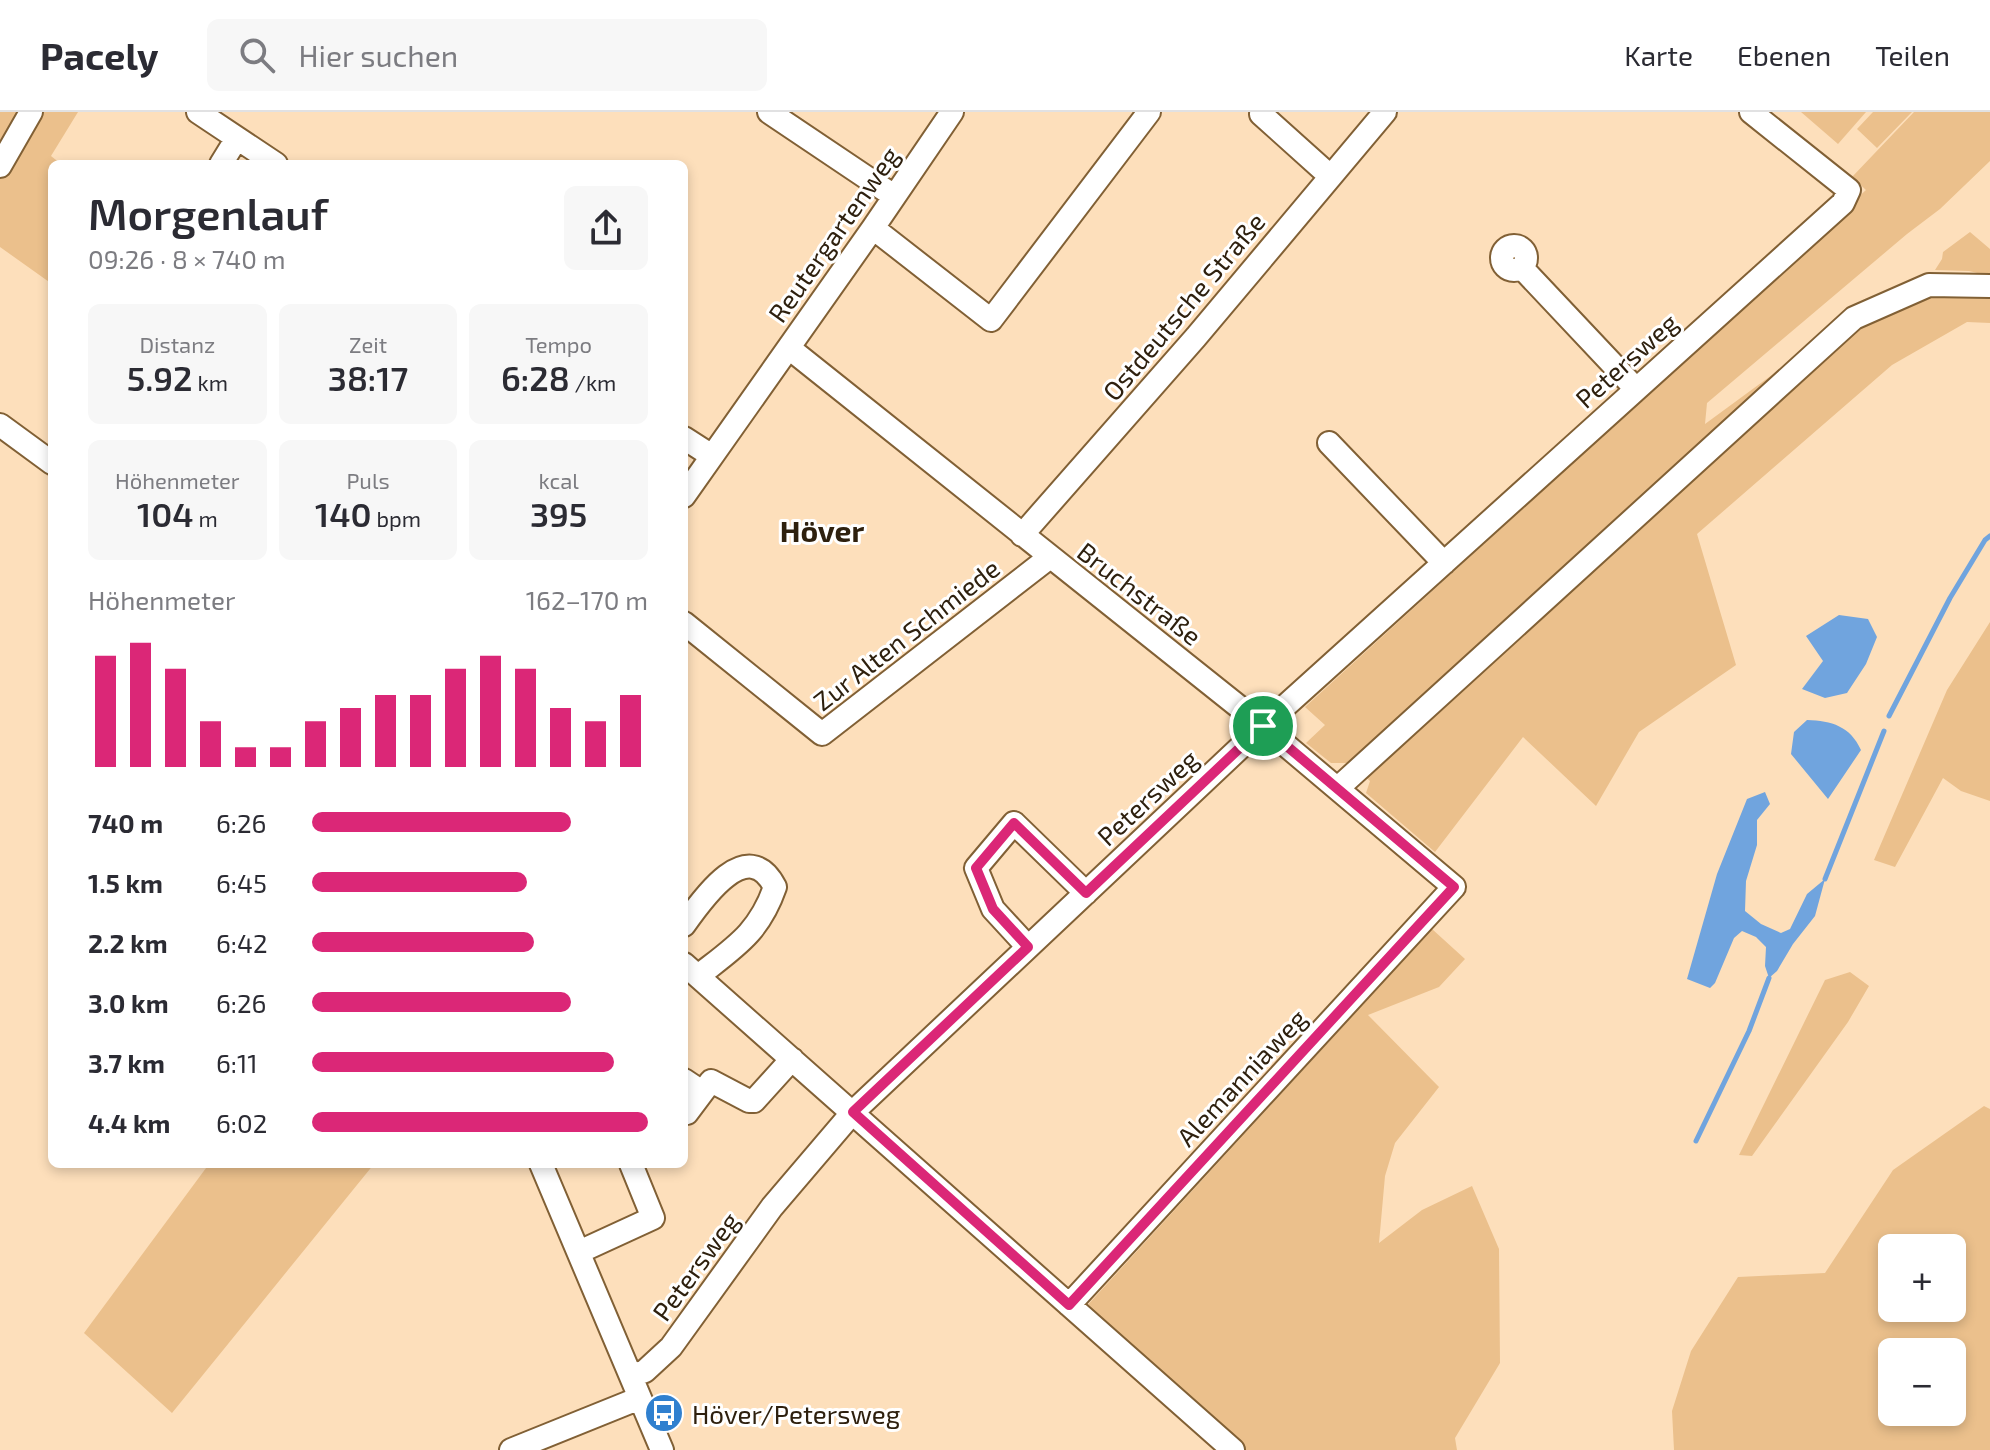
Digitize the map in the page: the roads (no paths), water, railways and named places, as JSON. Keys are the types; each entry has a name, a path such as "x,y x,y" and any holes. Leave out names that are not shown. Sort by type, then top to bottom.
{"street":[{"path":"0,166 31,112"},
{"path":"198,112 270,160"},
{"path":"769,112 894,196"},
{"name":"Reutergartenweg","path":"688,490 952,112"},
{"path":"873,228 991,320 1149,112"},
{"name":"Ostdeutsche Straße","path":"1022,535 1196,337 1385,112"},
{"name":"Petersweg","path":"632,1376 645,1371 671,1347 772,1207 853,1112 1263,726 1852,190 1751,112"},
{"path":"1261,114 1330,176"},
{"path":"223,160 237,138"},
{"path":"1522,268 1636,389"},
{"path":"1338,788 1854,318 1929,285 1990,286"},
{"name":"Bruchstraße","path":"789,348 1263,726 1454,887"},
{"path":"0,425 48,460"},
{"path":"688,441 712,456"},
{"path":"1329,443 1444,563"},
{"name":"Zur Alten Schmiede","path":"688,626 822,734 1050,557"},
{"path":"1028,947 993,909 976,868 1014,823 1086,893"},
{"path":"688,919 705,896 739,868 756,866 768,873 775,887 768,909 758,925 737,946 691,970 1233,1450"},
{"name":"Alemanniaweg","path":"1069,1305 1454,887"},
{"path":"688,1108 693,1086 711,1081 754,1101 792,1059"},
{"path":"543,1168 662,1450"},
{"path":"579,1252 653,1218 633,1168"},
{"path":"511,1450 640,1398"}],"water":[{"path":"1839,615 1868,619 1877,637 1866,664 1847,693 1825,698 1802,689 1823,661 1806,636"},
{"path":"1807,720 1839,726 1851,735 1861,750 1828,799 1791,754 1794,732"},
{"path":"1765,792 1770,804 1757,820 1757,845 1746,881 1745,911 1761,924 1781,933 1790,929 1807,894 1825,879 1815,916 1769,978 1765,966 1766,947 1756,937 1742,931 1734,938 1710,988 1687,979 1717,874 1747,799"}],"waterway":[{"path":"1889,716 1950,598 1990,536"},
{"path":"1825,879 1884,731"},
{"path":"1696,1141 1749,1031 1769,978"}],"place":[{"name":"Höver/Petersweg","path":"664,1413"}],"district":[{"name":"Höver","path":"822,530"}]}
